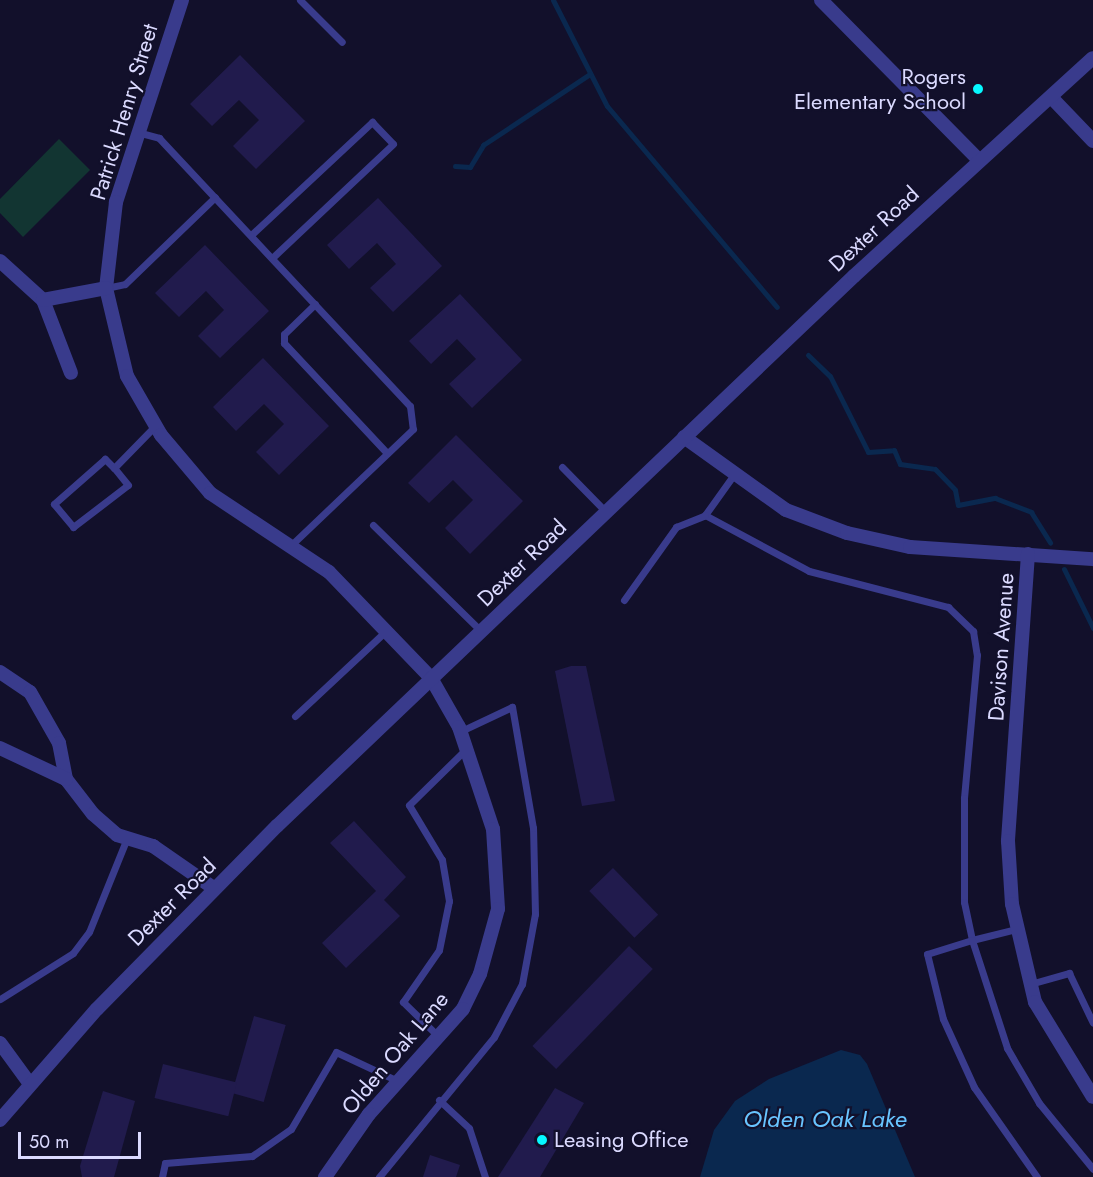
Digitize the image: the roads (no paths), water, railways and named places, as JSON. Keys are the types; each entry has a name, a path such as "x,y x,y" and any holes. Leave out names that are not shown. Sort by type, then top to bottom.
{"street":[{"name":"Patrick Henry Street","path":"182,0 135,132 116,202 106,288 127,376 155,426 210,493 328,572 387,630 431,678"},
{"path":"821,0 979,160"},
{"name":"Dexter Road","path":"0,1120 30,1084 215,889 431,678 979,160 1093,58"},
{"path":"1051,97 1093,141"},
{"path":"0,261 43,300 71,373"},
{"path":"43,300 106,288"},
{"name":"Davison Avenue","path":"684,437 786,510 847,533 910,547 1028,554 1008,841 1016,928 1030,984 1059,1048 1093,1097"},
{"path":"1028,554 1093,559"},
{"path":"0,672 30,692 59,743 66,779 93,814 128,838 153,846 215,889"},
{"name":"Olden Oak Lane","path":"325,1177 398,1082 463,1009 480,974 498,909 493,829 460,731 431,678"},
{"path":"0,748 66,779"},
{"path":"0,1043 30,1084"}],"lane":[{"path":"300,0 342,42"},
{"path":"251,236 372,122 393,144 272,258"},
{"path":"135,132 159,138 410,406 413,429 291,546"},
{"path":"106,288 125,284 215,197"},
{"path":"315,304 284,334 284,343 387,453"},
{"path":"114,468 155,426"},
{"path":"105,459 114,468 128,485 74,527 54,504 105,459"},
{"path":"562,467 606,512"},
{"path":"624,600 676,527 705,515 735,473"},
{"path":"705,515 809,571 948,607 973,631 977,655 962,856 972,940 1007,1048 1039,1103 1093,1169"},
{"path":"374,525 481,631"},
{"path":"295,716 387,630"},
{"path":"379,1177 494,1037 522,984 534,914 533,828 512,707 460,731"},
{"path":"438,1036 403,1002 439,950 449,901 442,860 409,805 466,749"},
{"path":"0,999 73,953 89,932 128,838"},
{"path":"1016,928 927,954 943,1019 999,1129 1037,1177"},
{"path":"1030,984 1069,973 1093,1023"},
{"path":"162,1177 165,1163 252,1156 291,1129 336,1052 398,1082"},
{"path":"440,1100 469,1128 484,1177"}],"water":[{"name":"Olden Oak Lake","path":"841,1050 860,1055 867,1064 915,1177 700,1177 714,1130 735,1101 769,1079"}],"waterway":[{"path":"553,0 607,106 777,307"},
{"path":"455,166 470,167 483,145 590,74"},
{"path":"808,355 830,376 868,452 894,450 900,464 935,469 955,490 958,505 995,498 1031,512 1050,543"},
{"path":"1064,569 1093,628"}],"place":[{"name":"Rogers Elementary School","path":"978,89"},
{"name":"Leasing Office","path":"542,1140"}]}
